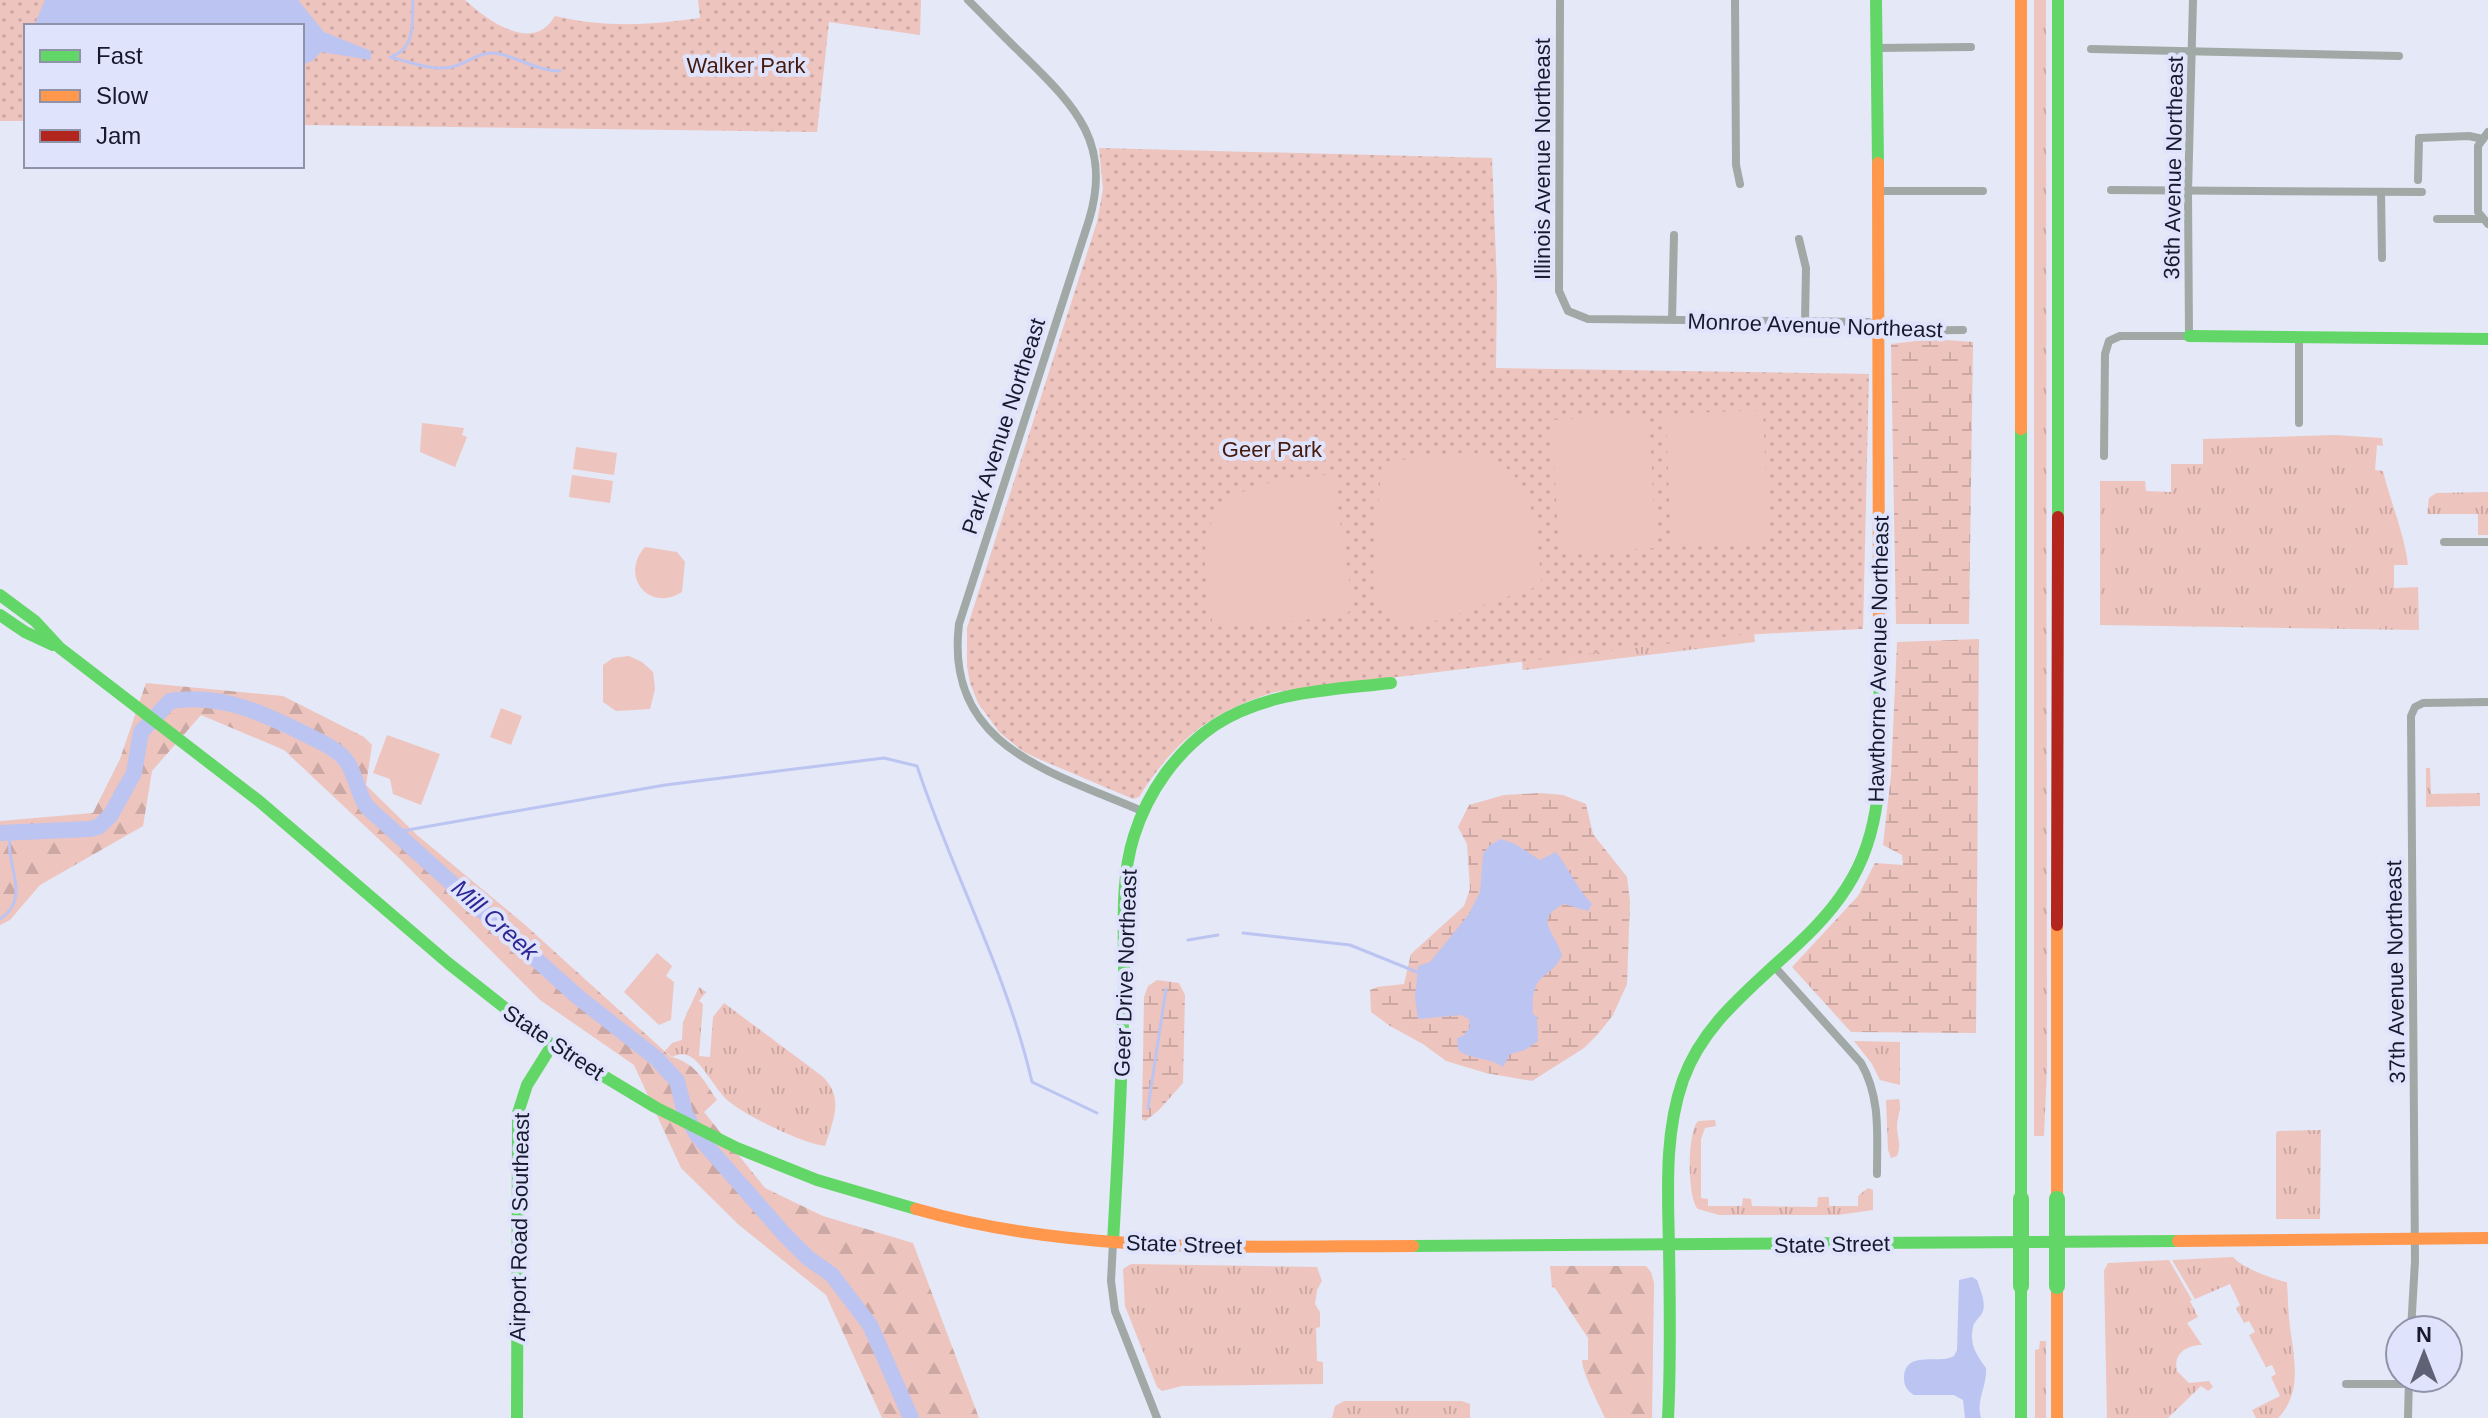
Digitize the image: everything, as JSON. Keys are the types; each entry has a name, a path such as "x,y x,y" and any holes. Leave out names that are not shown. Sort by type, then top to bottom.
{"main road":[{"name":"Hawthorne Avenue Northeast","path":"1668,1418 1668,1150 1673,1112 1681,1084 1695,1052 1712,1027 1813,931 1840,901 1866,853 1879,800 1876,0"},
{"path":"2021,0 2021,1418"},
{"path":"2057,1418 2058,0"},
{"path":"2189,336 2488,339"},
{"name":"State Street","path":"0,595 35,621 60,648 259,801 448,963 552,1045 655,1107 737,1148 817,1180 903,1207 999,1228 1113,1242 1247,1246 1669,1246 2488,1238"},
{"name":"State Street","path":"0,615 25,632 60,648"},
{"name":"Geer Drive Northeast","path":"1113,1242 1121,1106 1126,878 1131,844 1142,811 1170,764 1210,729 1241,711 1288,697 1391,683"},
{"name":"Airport Road Southeast","path":"517,1418 518,1113 527,1085 552,1045"}],"street":[{"name":"Park Avenue Northeast","path":"968,0 1066,97 1087,134 1096,172 1095,197 1089,220 959,624 962,681 977,715 1012,752 1032,764 1142,811"},
{"name":"Illinois Avenue Northeast","path":"1560,0 1559,291 1572,314"},
{"path":"1735,0 1736,165 1740,184"},
{"name":"36th Avenue Northeast","path":"2189,336 2188,192 2193,0"},
{"path":"1877,48 1971,47"},
{"path":"2091,49 2399,56"},
{"path":"2418,180 2419,138 2486,135"},
{"path":"2485,222 2478,212 2478,150 2486,135"},
{"path":"2111,190 2422,192"},
{"path":"1879,191 1983,191"},
{"path":"2381,192 2382,258"},
{"path":"2437,219 2485,222"},
{"path":"1672,319 1674,235"},
{"path":"1799,239 1806,268 1805,322"},
{"name":"Monroe Avenue Northeast","path":"1572,314 1588,319 1868,322 1889,331 1963,330"},
{"path":"2104,456 2105,354 2109,341 2120,336 2189,336"},
{"path":"2299,337 2299,423"},
{"path":"2444,542 2488,542"},
{"name":"37th Avenue Northeast","path":"2412,1314 2414,1238 2411,721 2415,707 2429,702 2488,702"},
{"path":"1774,966 1861,1063 1869,1079 1877,1114 1877,1174"},
{"path":"1113,1242 1111,1281 1115,1311 1157,1418"},
{"path":"2346,1384 2384,1382"},
{"path":"2408,1418 2409,1394"}],"green space":[{"name":"Walker Park","path":"0,0 465,0 498,24 523,33 546,27 555,16 627,24 700,18 698,0 921,0 920,35 829,22 817,132 304,125 304,24 24,24 24,121 0,121"},
{"path":"2034,0 2046,0 2047,1068 2044,1136 2034,1136"},
{"name":"Geer Park","path":"1099,148 1492,158 1497,285 1496,368 1869,374 1863,629 1739,635 1275,692 1232,709 1196,731 1166,760 1139,797 1133,799 1024,752 1000,733 978,703 967,666 967,628 1097,222 1103,189"},
{"path":"1932,339 1973,342 1969,624 1896,624 1891,344"},
{"path":"1763,410 1769,543 1671,547 1666,414"},
{"path":"1649,415 1656,548 1559,553 1552,420"},
{"path":"422,423 464,428 462,435 467,437 455,467 420,452"},
{"path":"2335,435 2382,438 2383,446 2377,445 2375,470 2383,471 2408,565 2394,565 2394,588 2418,587 2419,630 2100,625 2100,481 2145,481 2146,491 2171,492 2171,464 2203,464 2203,439"},
{"path":"576,447 617,453 614,475 573,469"},
{"path":"1470,452 1493,459 1521,485 1534,522 1542,585 1441,620 1405,625 1377,603 1373,568 1382,462"},
{"path":"1333,474 1353,606 1347,614 1213,627 1205,553 1209,529 1219,511 1233,498 1250,489 1291,479"},
{"path":"572,475 613,481 610,503 569,497"},
{"path":"2488,492 2488,535 2478,535 2478,514 2427,514 2429,498 2436,493"},
{"path":"645,547 677,552 685,562 682,592 659,598 641,588 635,569"},
{"path":"1752,614 1755,642 1523,670 1520,644"},
{"path":"1979,639 1976,1033 1851,1032 1792,967 1858,896 1875,863 1903,865 1902,855 1883,845 1891,775 1897,642"},
{"path":"629,656 653,672 655,689 650,709 616,711 603,702 603,665 613,658"},
{"path":"146,683 283,696 364,737 372,745 366,785 417,835 524,924 671,1057 686,1063 698,1073 717,1100 704,1112 765,1188 823,1216 913,1243 979,1418 882,1418 826,1295 739,1225 681,1168 634,1065 540,1000 401,860 284,750 201,715 152,771 143,826 40,885 10,920 0,925 0,821 93,813 120,759"},
{"path":"501,708 522,716 511,745 490,737"},
{"path":"387,735 440,754 421,805 393,794 390,779 373,773"},
{"path":"2426,768 2430,768 2431,794 2480,793 2480,806 2426,807"},
{"path":"1504,795 1563,795 1586,804 1593,834 1627,877 1630,901 1627,984 1613,1015 1584,1048 1532,1081 1486,1073 1446,1061 1371,1012 1370,990 1404,984 1411,954 1464,906 1470,889 1467,844 1458,827 1469,805"},
{"path":"657,953 672,966 666,976 674,982 671,1020 659,1025 624,992"},
{"path":"1157,980 1179,983 1185,995 1183,1083 1145,1121 1142,1119 1144,997 1148,986"},
{"path":"699,987 706,992 699,1001 703,1004 699,1056 710,1057 713,1017 724,1003 829,1084 835,1110 825,1146 788,1134 744,1112 725,1098 694,1059 683,1054 672,1057 665,1051 672,1043 682,1040 683,1022"},
{"path":"1854,1041 1900,1042 1900,1085 1880,1080"},
{"path":"1899,1099 1899,1148 1897,1156 1891,1158 1886,1100"},
{"path":"1715,1120 1716,1126 1705,1128 1701,1139 1701,1198 1708,1199 1708,1206 1742,1206 1743,1198 1751,1199 1752,1206 1817,1207 1818,1197 1829,1197 1829,1206 1858,1206 1858,1196 1868,1188 1873,1190 1873,1210 1838,1215 1719,1215 1698,1209 1690,1179 1692,1138 1698,1121"},
{"path":"2321,1130 2320,1219 2276,1219 2276,1133"},
{"path":"2233,1257 2258,1272 2287,1282 2295,1375 2291,1397 2278,1418 2256,1418 2252,1410 2280,1396 2271,1377 2276,1374 2272,1365 2266,1367 2249,1335 2255,1332 2249,1321 2244,1323 2236,1308 2240,1305 2230,1284 2195,1299 2172,1260"},
{"path":"2169,1260 2192,1300 2198,1317 2187,1323 2202,1345 2191,1347 2179,1355 2177,1371 2189,1383 2209,1381 2213,1387 2208,1391 2201,1386 2168,1418 2107,1418 2104,1271 2108,1263"},
{"path":"1131,1264 1317,1267 1322,1281 1315,1304 1320,1312 1320,1327 1316,1328 1317,1361 1323,1362 1323,1384 1182,1386 1162,1391 1157,1387 1125,1306 1123,1269"},
{"path":"1550,1266 1646,1266 1651,1272 1654,1283 1652,1418 1605,1418 1583,1366 1582,1360 1588,1360 1588,1338 1552,1287"},
{"path":"2040,1341 2046,1341 2046,1418 2035,1418 2035,1350 2039,1349"},
{"path":"1344,1401 1462,1401 1470,1404 1470,1418 1332,1418 1335,1406"}],"water":[{"path":"45,0 298,0 324,32 371,51 371,60 321,52 304,64 304,24 35,24"},
{"path":"1501,839 1540,860 1556,852 1592,904 1588,911 1564,904 1549,915 1548,926 1562,955 1535,989 1533,1014 1537,1017 1538,1041 1525,1050 1510,1054 1503,1067 1458,1050 1457,1038 1470,1027 1469,1019 1461,1015 1418,1019 1415,997 1418,966 1430,962 1469,914 1480,892 1483,854 1490,845"},
{"path":"1972,1277 1977,1280 1984,1304 1972,1333 1975,1349 1986,1368 1981,1418 1965,1418 1963,1400 1954,1395 1914,1395 1904,1381 1906,1369 1916,1361 1954,1356 1957,1350 1959,1280"}],"waterway":[{"path":"393,56 409,40 413,0"},
{"path":"390,57 444,68 494,53 543,69 560,71"},
{"name":"Mill Creek","path":"0,833 98,827 110,816 134,773 141,732 170,701 208,700 243,707 330,747 347,762 367,807 578,997 656,1058 677,1081 685,1113 697,1135 784,1234 808,1258 832,1275 870,1325 911,1418"},
{"path":"396,832 665,785 884,758 917,766 994,962 1032,1082 1097,1113"},
{"path":"0,919 15,900 9,843 11,832"},
{"path":"1243,933 1350,945 1417,972"},
{"path":"1188,940 1218,935"},
{"path":"1148,1108 1166,989"}],"traffic: fast":[{"path":"1876,0 1878,163"},
{"path":"2058,0 2058,517"},
{"path":"2189,336 2488,339"},
{"path":"2021,429 2021,1199"},
{"path":"0,595 35,621 60,648 259,801 448,963 552,1045 655,1107 737,1148 817,1180 916,1209"},
{"path":"0,615 25,632 53,645"},
{"path":"1668,1418 1668,1163 1677,1100 1691,1062 1711,1030 1735,1002 1823,918 1840,898 1861,861 1871,834 1880,776 1879,657"},
{"path":"1113,1242 1126,873 1134,836 1147,803 1188,747 1215,725 1235,714 1256,705 1300,694 1391,683"},
{"path":"517,1418 518,1113 527,1085 552,1045"},
{"path":"2021,1199 2021,1286"},
{"path":"2057,1199 2057,1286"},
{"path":"1413,1246 2178,1241"},
{"path":"2021,1286 2021,1418"}],"traffic: slow":[{"path":"2021,0 2021,429"},
{"path":"1878,163 1879,657"},
{"path":"2057,925 2057,1199"},
{"path":"916,1209 977,1224 1100,1241 1225,1246 1413,1246"},
{"path":"2178,1241 2488,1238"},
{"path":"2057,1286 2057,1418"}],"traffic: jam":[{"path":"2057,925 2058,517"}]}
